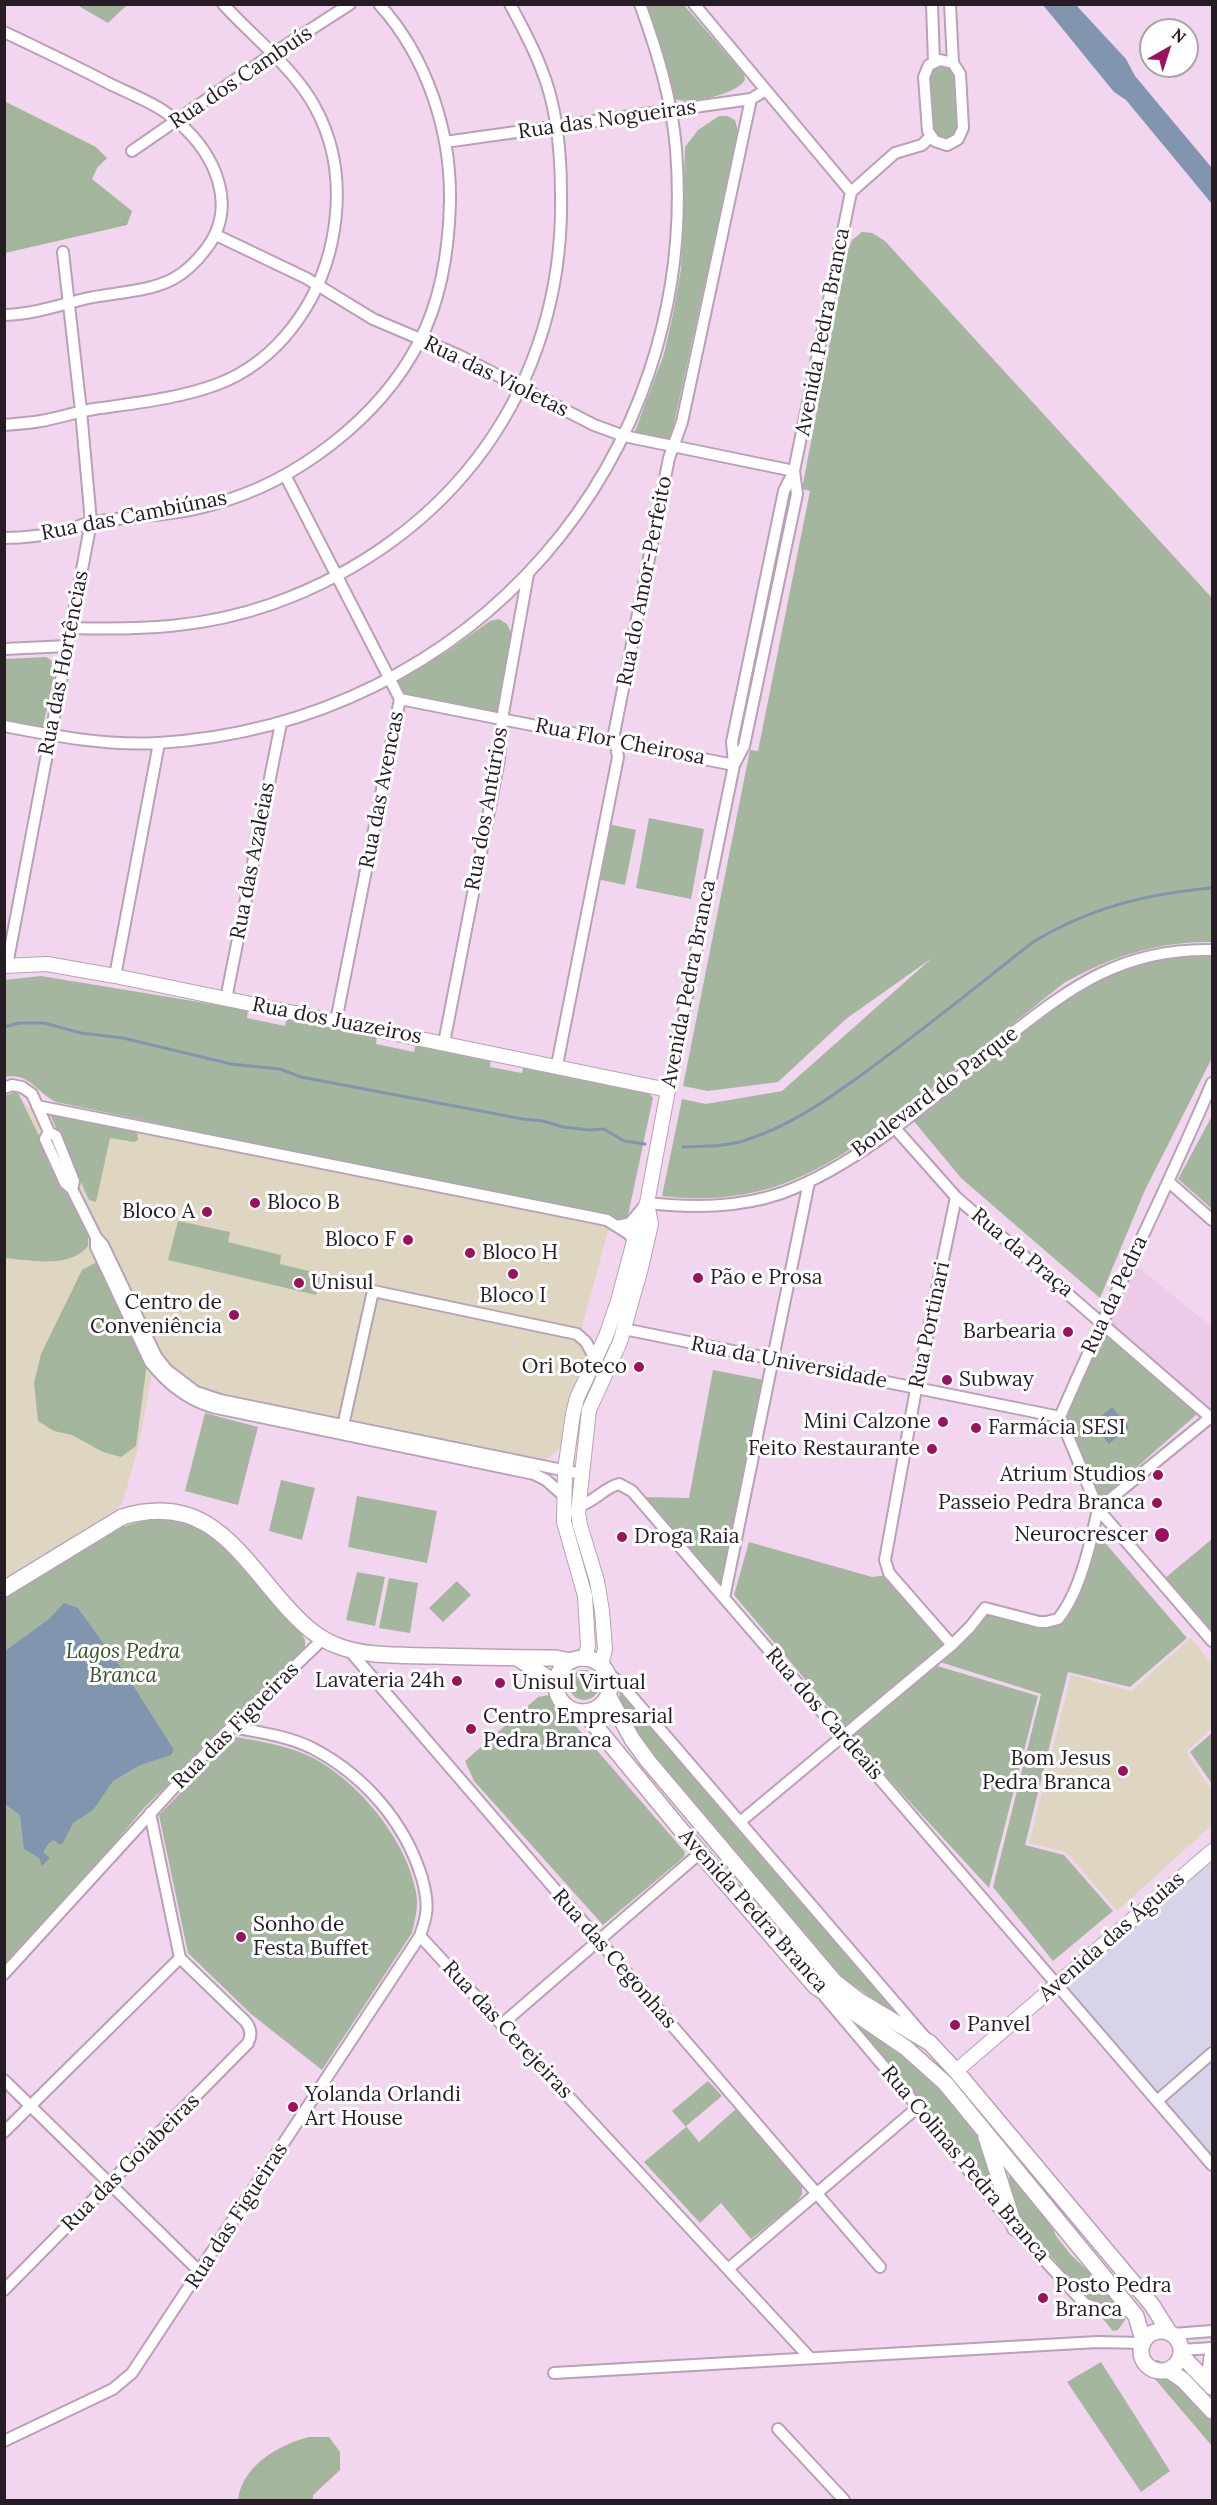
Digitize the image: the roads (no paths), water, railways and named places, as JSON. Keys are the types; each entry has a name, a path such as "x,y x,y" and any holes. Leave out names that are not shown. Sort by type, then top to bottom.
{"main road":[{"path":"4,1589 122,1517 143,1511 164,1509 186,1513 220,1533 310,1630 323,1639 349,1650 393,1655 578,1660 603,1668 610,1687 608,1695 598,1708 584,1712 569,1709 563,1704 559,1698 556,1683 561,1670 578,1660"},
{"path":"517,1658 556,1683"},
{"name":"Avenida Pedra Branca","path":"608,1695 632,1739 648,1761 835,1982 858,2000 930,2043 1152,2305 1171,2333"},
{"name":"Avenida Pedra Branca","path":"584,1712 700,1853 815,1986 906,2048 927,2066 983,2129 1136,2316 1142,2342"},
{"path":"983,2129 1015,2228"},
{"path":"1168,2370 1174,2366 1181,2353 1180,2343 1171,2333 1159,2330 1148,2335 1142,2342 1142,2358 1150,2368 1168,2370 1183,2380 1212,2411"},
{"path":"1181,2353 1212,2387"},
{"path":"1212,2357 1210,2371 1212,2375"}],"street":[{"path":"4,425 39,422 81,411 181,395 219,384 236,375 278,345 305,309 329,256 334,229 337,175 330,141 316,108 287,69 223,4"},
{"name":"Rua dos Cambuís","path":"132,151 178,122 271,55 350,4"},
{"name":"Rua das Cambiúnas","path":"4,538 68,530 91,522 165,514 215,504 258,488 285,476 308,461 356,423 394,380 420,340 441,277 448,243 450,187 445,142 437,110 424,75 379,4"},
{"path":"71,628 154,629 206,622 270,605 337,575 404,532 451,490 491,441 508,415 521,388 543,332 556,281 562,214 555,128 542,69 510,4"},
{"path":"4,726 115,743 159,743 216,737 281,723 336,705 390,679 445,646 476,622 528,574 573,518 624,436 652,366 671,286 677,244 676,146 652,37 640,4"},
{"path":"694,4 851,192 895,153 922,144 930,137"},
{"path":"932,4 934,62"},
{"path":"950,4 952,63"},
{"path":"4,32 148,103 178,122 201,147 215,170 222,197 222,211 216,235 190,267 170,280 51,309 4,315"},
{"path":"947,60 952,63 960,74 963,128 958,139 947,145 930,137 924,77 929,65 934,62 947,60"},
{"name":"Rua das Nogueiras","path":"445,142 670,112 750,99 766,90"},
{"name":"Rua do Amor-Perfeito","path":"557,1065 618,757 614,741 673,447 682,422 750,99"},
{"name":"Avenida Pedra Branca","path":"578,1660 588,1646 585,1596 567,1534 564,1496 565,1470 577,1398 606,1336 647,1203 734,765 732,742 736,720 784,491 794,471 851,192"},
{"name":"Rua das Violetas","path":"216,235 286,267 372,319 458,355 594,425 624,436 794,471"},
{"name":"Rua das Hortências","path":"6,966 91,522 63,252"},
{"name":"Rua das Avencas","path":"285,476 400,699 336,1021"},
{"name":"Rua dos Antúrios","path":"444,1043 499,760 502,719 528,574"},
{"path":"4,649 68,646"},
{"name":"Rua Flor Cheirosa","path":"400,699 734,765"},
{"name":"Rua das Azaleias","path":"226,999 281,723"},
{"path":"116,976 159,743"},
{"name":"Boulevard do Parque","path":"647,1203 690,1207 731,1204 780,1193 809,1182 836,1167 894,1127 1049,1005 1086,980 1137,959 1156,954 1212,950"},
{"name":"Rua dos Juazeiros","path":"6,966 47,964 116,976 557,1065 668,1090"},
{"name":"Rua da Pedra","path":"1060,1417 1101,1321 1169,1182 1212,1083"},
{"path":"4,1088 12,1085 22,1087 32,1094 49,1132 45,1139 65,1182 72,1189 96,1237 104,1245 156,1356 167,1370 196,1392 220,1400 582,1474"},
{"path":"37,1106 599,1219 617,1226 629,1234 634,1242"},
{"name":"Rua da Praça","path":"894,1127 956,1197 1212,1417"},
{"path":"723,1598 809,1182"},
{"path":"1169,1182 1212,1220"},
{"name":"Rua Portinari","path":"952,1645 889,1573 885,1560 916,1389 956,1197"},
{"path":"617,1226 630,1223 647,1203"},
{"name":"Avenida Pedra Branca","path":"647,1203 651,1224 624,1329 589,1410 582,1474 580,1525 601,1597 605,1649 603,1668 622,1685 930,2043"},
{"path":"96,1237 96,1247 150,1362 163,1378 193,1401 212,1407 534,1474 546,1480 564,1496"},
{"path":"343,1426 373,1291 577,1334 586,1342 595,1359"},
{"name":"Rua da Universidade","path":"624,1329 1060,1417"},
{"path":"1060,1417 1098,1509 1212,1641"},
{"path":"740,1822 952,1645 985,1608 1039,1622 1052,1622 1058,1618 1068,1603 1077,1582 1091,1540 1098,1509 1212,1417"},
{"name":"Rua dos Cardeais","path":"579,1506 594,1500 612,1486 618,1484 626,1486 1212,2165"},
{"name":"Rua das Figueiras","path":"4,1974 150,1813 232,1727 323,1639"},
{"name":"Rua das Cegonhas","path":"349,1650 880,2267"},
{"path":"232,1727 271,1735 310,1747 346,1768 371,1791 398,1824 416,1859 425,1889 426,1910 420,1936"},
{"path":"4,2132 180,1958 150,1813"},
{"name":"Avenida das Águias","path":"956,2071 1212,1851"},
{"path":"502,2024 700,1853"},
{"name":"Rua das Figueiras","path":"4,2441 113,2390 140,2362 420,1936"},
{"name":"Rua das Cerejeiras","path":"420,1936 810,2358"},
{"name":"Rua das Goiabeiras","path":"4,2290 248,2043 251,2032 245,2021 180,1958"},
{"name":"Rua Colinas Pedra Branca","path":"815,1986 918,2107 1015,2228 1085,2304 1109,2312 1131,2310"},
{"path":"1157,2101 1212,2053"},
{"path":"4,2080 200,2272"},
{"path":"728,2269 918,2107"},
{"path":"1171,2333 1212,2331"},
{"path":"554,2373 1096,2342 1142,2342"},
{"path":"1181,2353 1212,2348"},
{"path":"778,2429 844,2500"}],"water":[{"path":"1043,5 1076,5 1126,59 1135,76 1212,168 1212,204 1126,100 1114,92"},
{"path":"1112,1407 1129,1427 1109,1444 1092,1424"},
{"path":"64,1603 78,1608 129,1679 174,1750 171,1755 140,1765 113,1781 93,1810 73,1823 63,1843 60,1845 54,1840 49,1843 43,1852 50,1858 42,1866 39,1858 24,1849 20,1815 5,1804 5,1651 49,1619"}],"waterway":[{"path":"683,1147 714,1146 738,1142 778,1127 808,1111 886,1057 1033,942 1055,930 1098,911 1142,898 1212,888"},
{"path":"4,1027 19,1023 44,1023 81,1033 123,1038 231,1064 280,1069 301,1077 543,1121 563,1127 604,1129 624,1141 645,1144"}],"place":[{"name":"Bloco B","path":"255,1203"},
{"name":"Bloco A","path":"207,1212"},
{"name":"Bloco F","path":"408,1240"},
{"name":"Bloco H","path":"470,1253"},
{"name":"Bloco I","path":"513,1274"},
{"name":"Pão e Prosa","path":"698,1278"},
{"name":"Unisul","path":"299,1283"},
{"name":"Centro de Conveniência","path":"234,1315"},
{"name":"Barbearia","path":"1068,1332"},
{"name":"Ori Boteco","path":"639,1367"},
{"name":"Subway","path":"947,1380"},
{"name":"Mini Calzone","path":"943,1422"},
{"name":"Farmácia SESI","path":"976,1428"},
{"name":"Feito Restaurante","path":"932,1449"},
{"name":"Atrium Studios","path":"1158,1475"},
{"name":"Passeio Pedra Branca","path":"1157,1503"},
{"name":"Neurocrescer","path":"1162,1535"},
{"name":"Droga Raia","path":"622,1537"},
{"name":"Lavateria 24h","path":"457,1681"},
{"name":"Unisul Virtual","path":"500,1683"},
{"name":"Centro Empresarial Pedra Branca","path":"471,1729"},
{"name":"Bom Jesus Pedra Branca","path":"1123,1771"},
{"name":"Sonho de Festa Buffet","path":"241,1937"},
{"name":"Panvel","path":"955,2025"},
{"name":"Yolanda Orlandi Art House","path":"293,2107"},
{"name":"Posto Pedra Branca","path":"1043,2298"}],"park label":[{"name":"Lagos Pedra Branca","path":"123,1664"}]}
